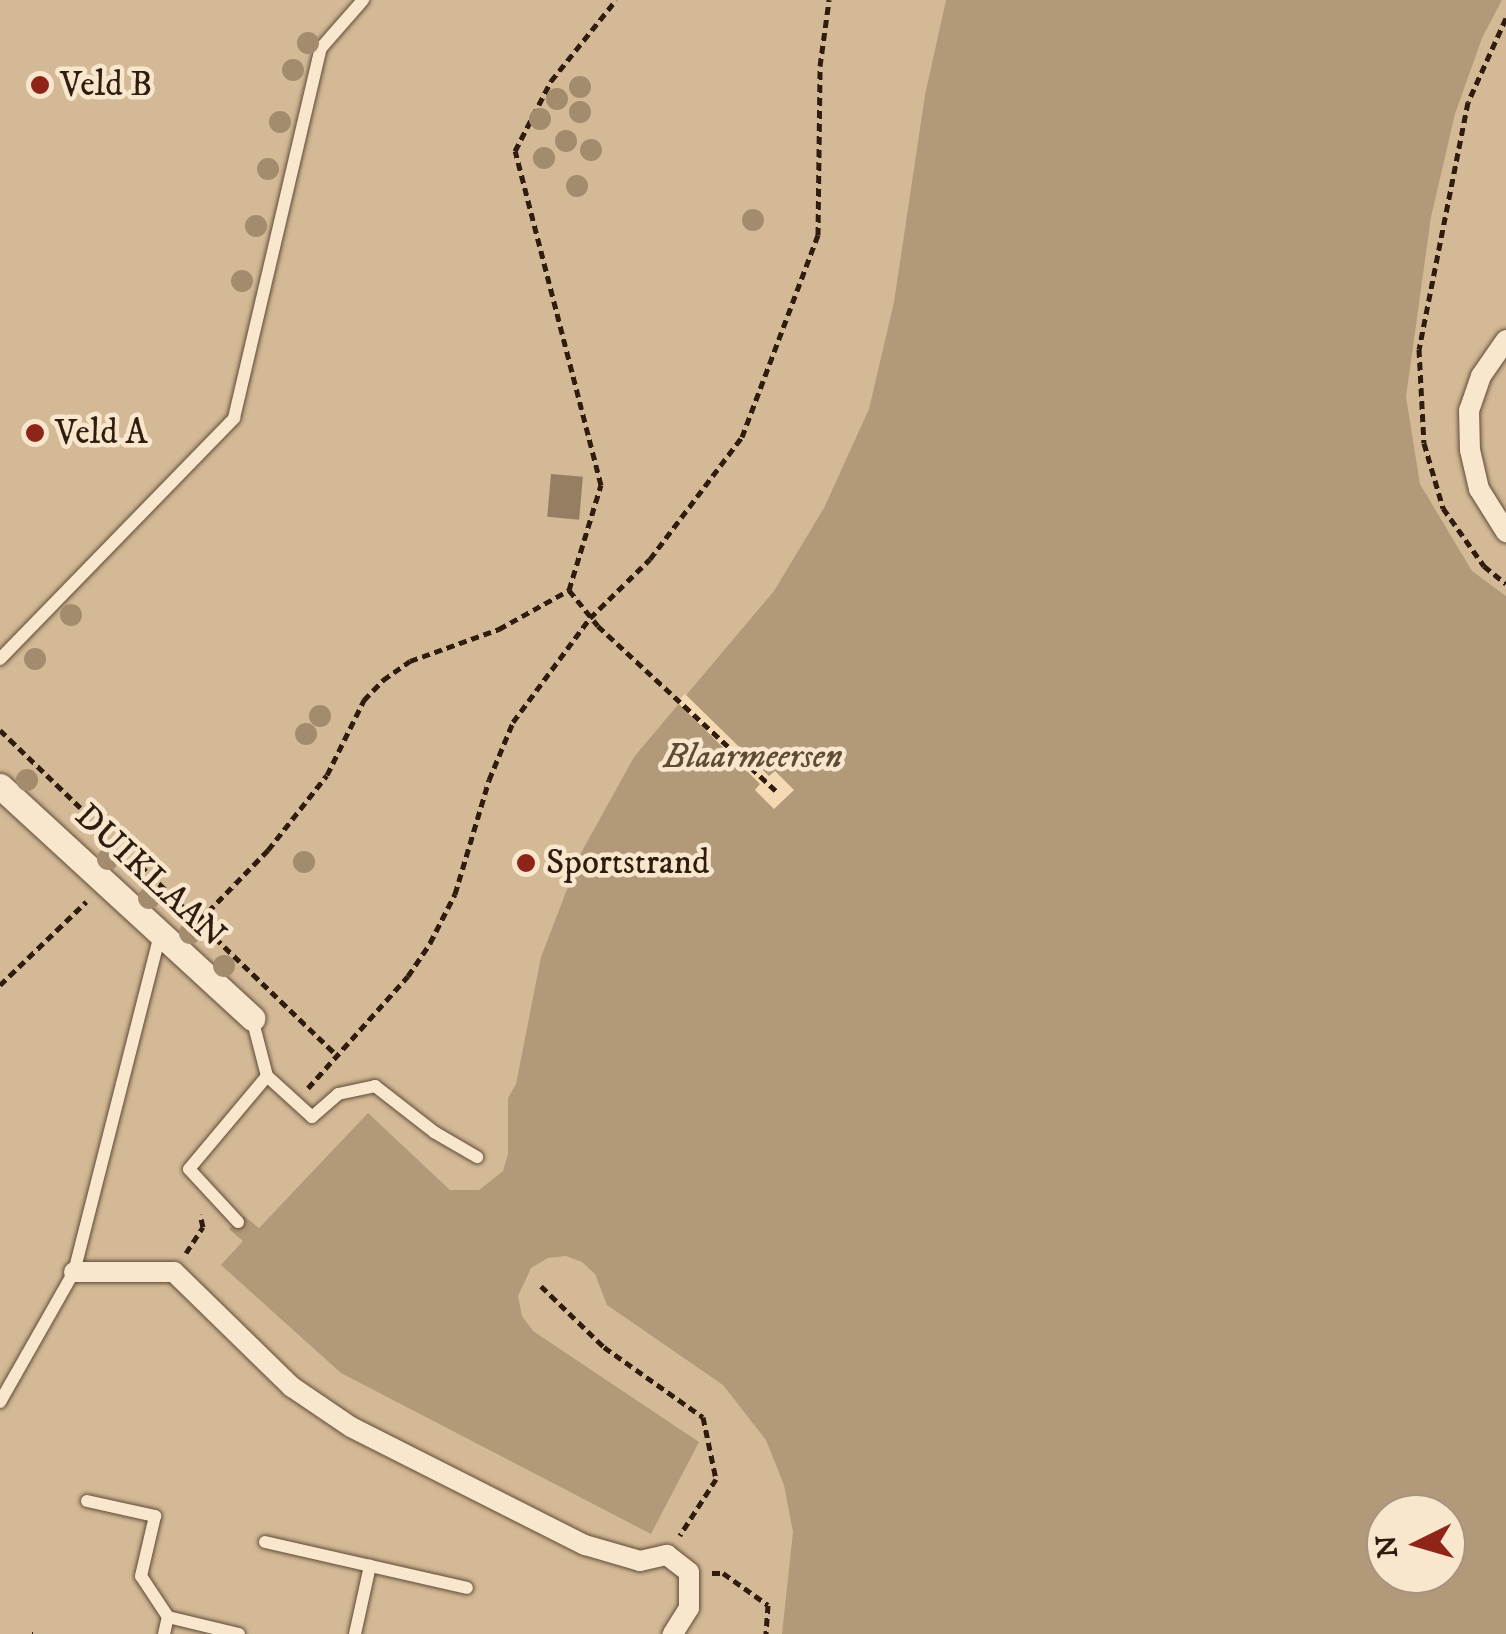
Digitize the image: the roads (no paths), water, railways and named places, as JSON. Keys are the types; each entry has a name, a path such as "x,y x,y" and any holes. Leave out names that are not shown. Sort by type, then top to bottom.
{"street":[{"path":"1506,340 1481,376 1469,410 1470,450 1479,489 1506,532"},
{"name":"DUIKLAAN","path":"0,786 252,1018"},
{"path":"74,1272 174,1272 292,1387 352,1427 585,1545 640,1562 667,1555 689,1572 689,1608 672,1634"}],"lane":[{"path":"0,658 234,418 321,48 363,0"},
{"path":"0,1402 74,1272 160,933"},
{"path":"252,1018 266,1076 312,1117 338,1094 375,1086 434,1132 477,1157"},
{"path":"238,1222 188,1169 266,1076"},
{"path":"88,1501 155,1516 141,1576 168,1618 239,1634"},
{"path":"265,1542 467,1588"},
{"path":"354,1634 370,1566"},
{"path":"164,1634 168,1618"}],"place":[{"name":"Veld B","path":"40,85"},
{"name":"Veld A","path":"35,433"},
{"name":"Sportstrand","path":"526,863"}],"park label":[{"name":"Blaarmeersen","path":"753,757"}]}
